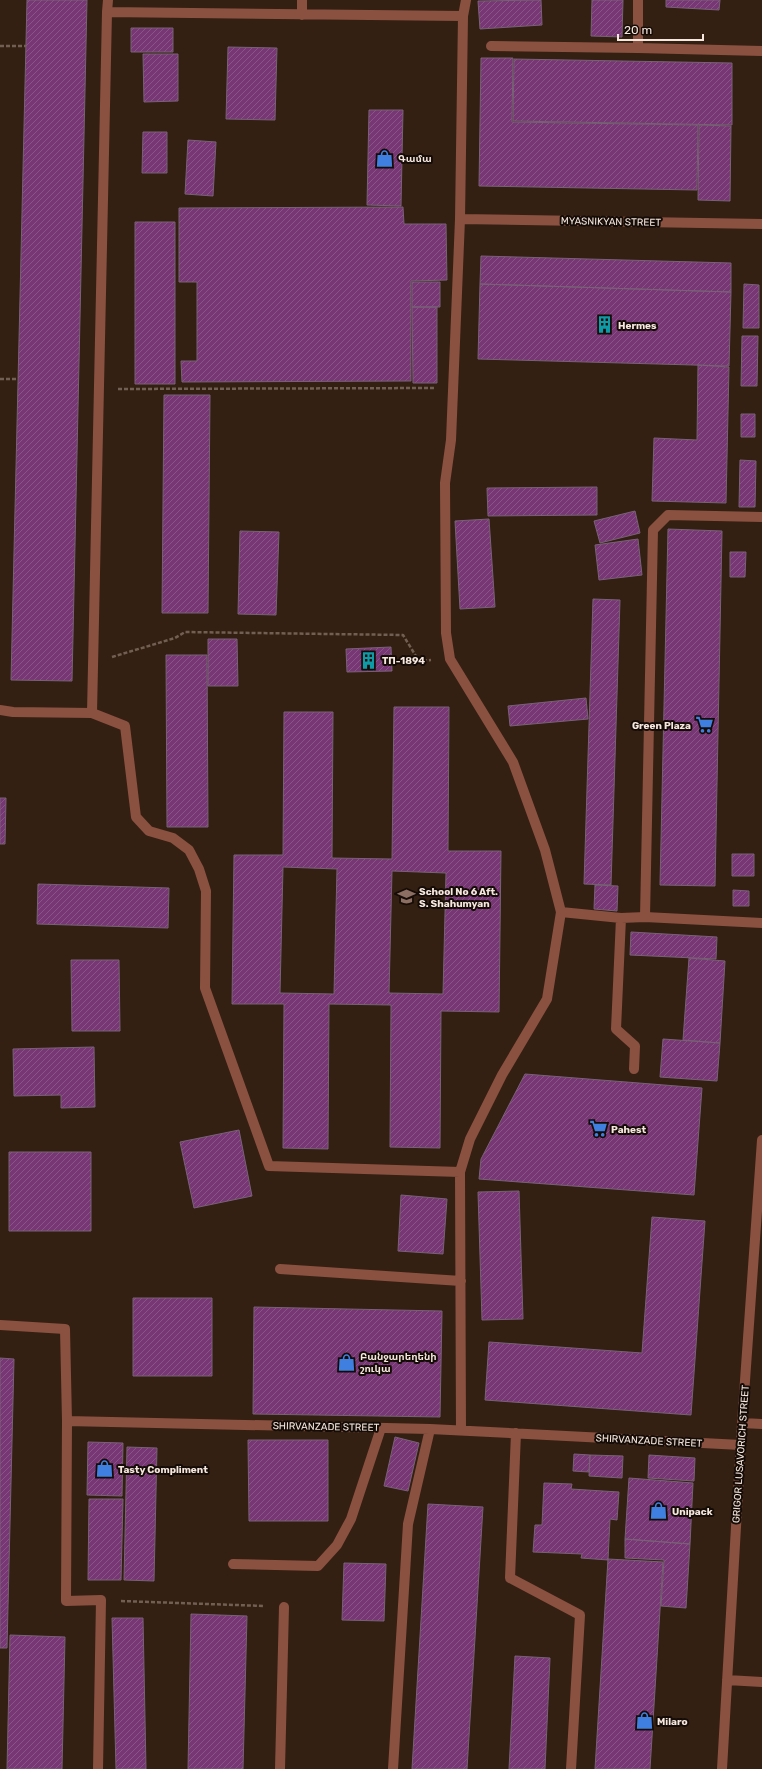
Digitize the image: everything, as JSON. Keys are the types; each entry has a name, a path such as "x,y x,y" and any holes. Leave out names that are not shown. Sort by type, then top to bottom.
{"street":[{"path":"92,713 108,0"},
{"path":"302,0 302,15"},
{"path":"462,1430 460,1172 470,1139 502,1075 547,999 561,912 545,850 513,762 450,659 446,633 445,483 451,440 460,218 463,16 466,0"},
{"path":"638,0 638,48"},
{"path":"108,12 463,16"},
{"path":"491,46 762,51"},
{"name":"MYASNIKYAN STREET","path":"460,218 762,224"},
{"path":"644,917 653,530 668,515 762,517"},
{"path":"0,710 13,712 92,713 125,726 136,816 149,831 173,838 189,850 199,869 206,891 205,988 269,1166 460,1172"},
{"path":"561,912 621,918 644,917 762,923"},
{"path":"621,918 616,1029 635,1046 634,1069"},
{"name":"GRIGOR LUSAVORICH STREET","path":"722,1769 742,1423 762,1140"},
{"path":"280,1269 460,1281"},
{"path":"0,1325 65,1329 67,1421 66,1601 100,1600 98,1769"},
{"name":"SHIRVANZADE STREET","path":"67,1421 462,1430 741,1445"},
{"path":"742,1423 762,1424"},
{"path":"233,1564 318,1566 337,1545 351,1518 381,1428"},
{"path":"393,1769 408,1524 430,1429"},
{"path":"516,1433 510,1578 580,1615 571,1769"},
{"path":"280,1769 284,1607"},
{"path":"727,1680 762,1682"}],"path":[{"path":"0,46 26,46"},
{"path":"0,379 18,379"},
{"path":"99,389 420,388"},
{"path":"93,663 175,638 184,632 402,635 419,661 450,659"},
{"path":"100,1600 284,1607"}],"building":[{"path":"27,0 87,0 72,681 11,680"},
{"path":"541,0 542,25 480,29 478,1"},
{"path":"592,0 623,0 622,37 591,36"},
{"path":"666,0 720,0 719,10 666,7"},
{"path":"131,28 173,28 173,52 131,52"},
{"path":"228,47 277,48 275,120 226,119"},
{"path":"143,54 178,54 178,101 144,102"},
{"path":"481,58 513,58 512,122 698,125 697,190 479,186"},
{"path":"514,59 732,63 732,125 513,121"},
{"name":"Գամա","path":"369,110 403,110 401,206 367,205"},
{"path":"699,125 731,126 730,201 698,200"},
{"path":"143,132 167,132 167,173 142,173"},
{"path":"188,140 216,142 213,196 185,194"},
{"path":"403,207 404,224 446,224 447,280 411,281 411,381 182,382 181,361 197,361 197,282 179,282 179,208"},
{"path":"135,222 175,222 175,384 135,384"},
{"path":"481,256 731,263 731,292 480,284"},
{"path":"412,282 440,282 440,307 412,307"},
{"name":"Hermes","path":"480,284 731,292 729,366 478,359"},
{"path":"744,284 759,285 759,328 743,328"},
{"path":"412,307 437,307 437,383 413,383"},
{"path":"742,336 758,336 757,386 741,386"},
{"path":"698,365 729,367 726,503 652,501 654,438 697,440"},
{"path":"164,395 210,395 208,613 162,613"},
{"path":"741,414 755,414 755,437 741,437"},
{"path":"740,460 756,461 755,507 739,507"},
{"path":"597,487 597,515 488,516 487,488"},
{"path":"635,511 640,533 600,543 594,521"},
{"path":"489,519 495,607 460,609 455,521"},
{"path":"668,529 722,531 715,886 660,885"},
{"path":"240,531 279,532 276,615 238,614"},
{"path":"638,539 642,575 599,580 595,545"},
{"path":"730,552 746,552 745,577 730,577"},
{"path":"593,599 620,600 611,885 584,884"},
{"path":"208,639 237,639 238,686 208,686"},
{"name":"ТП-1894","path":"391,647 392,671 347,672 346,649"},
{"path":"166,655 207,655 208,827 167,827"},
{"path":"586,698 588,719 510,726 508,706"},
{"path":"394,707 449,707 448,851 501,851 499,1012 441,1011 440,1148 390,1147 391,1005 329,1004 328,1149 283,1148 284,1004 232,1004 234,855 283,855 284,712 333,712 332,858 392,859","holes":["283,867 337,869 334,994 280,993","392,871 446,873 443,994 389,993"]},
{"path":"0,798 6,798 5,844 0,844"},
{"path":"732,854 754,854 754,876 732,876"},
{"path":"38,884 169,888 168,928 37,924"},
{"path":"595,885 618,886 617,911 594,909"},
{"path":"733,890 749,891 749,906 733,906"},
{"path":"631,932 717,937 716,959 630,955"},
{"path":"689,958 725,961 720,1043 683,1040"},
{"path":"71,960 119,960 120,1031 72,1031"},
{"path":"663,1039 720,1043 717,1081 660,1077"},
{"path":"94,1047 95,1107 61,1108 61,1095 14,1096 13,1049"},
{"name":"Pahest","path":"525,1074 702,1088 694,1195 479,1179 481,1159"},
{"path":"239,1130 252,1196 194,1208 180,1142"},
{"path":"9,1152 91,1152 91,1231 9,1231"},
{"path":"519,1191 523,1319 482,1320 478,1192"},
{"path":"401,1195 447,1199 443,1254 398,1251"},
{"path":"652,1217 705,1221 691,1415 485,1400 489,1342 642,1353"},
{"path":"133,1298 212,1298 212,1376 133,1376"},
{"name":"Բանջարեղենի շուկա","path":"254,1307 442,1311 440,1417 253,1414"},
{"path":"0,1358 14,1359 7,1648 0,1648"},
{"path":"395,1437 419,1443 408,1491 384,1486"},
{"path":"248,1440 328,1440 328,1521 249,1521"},
{"name":"Tasty Compliment","path":"88,1442 123,1443 122,1496 87,1495"},
{"path":"127,1447 157,1448 154,1581 124,1580"},
{"path":"574,1454 590,1455 589,1472 573,1471"},
{"path":"590,1455 623,1456 622,1478 589,1476"},
{"path":"649,1455 695,1458 694,1481 648,1478"},
{"name":"Unipack","path":"629,1478 693,1483 690,1544 625,1539"},
{"path":"544,1483 572,1484 571,1489 619,1492 617,1520 610,1519 608,1560 581,1558 582,1554 533,1552 535,1525 542,1525"},
{"path":"89,1499 123,1499 121,1580 88,1580"},
{"path":"428,1504 483,1507 467,1769 412,1769"},
{"path":"625,1539 690,1544 686,1608 661,1606 664,1560 625,1558"},
{"path":"608,1559 663,1562 650,1769 595,1769"},
{"path":"344,1563 386,1564 384,1621 342,1620"},
{"path":"191,1614 247,1616 243,1769 188,1769"},
{"path":"112,1618 143,1618 146,1769 116,1769"},
{"path":"10,1635 65,1637 62,1769 7,1769"},
{"path":"515,1656 550,1658 545,1769 509,1769"}],"place":[{"name":"Գամա","path":"385,158"},
{"name":"Hermes","path":"605,325"},
{"name":"ТП-1894","path":"369,660"},
{"name":"Green Plaza","path":"704,725"},
{"name":"School No 6 Aft. S. Shahumyan","path":"406,897"},
{"name":"Pahest","path":"598,1129"},
{"name":"Բանջարեղենի շուկա","path":"347,1362"},
{"name":"Tasty Compliment","path":"105,1469"},
{"name":"Unipack","path":"659,1511"},
{"name":"Milaro","path":"644,1721"}]}
